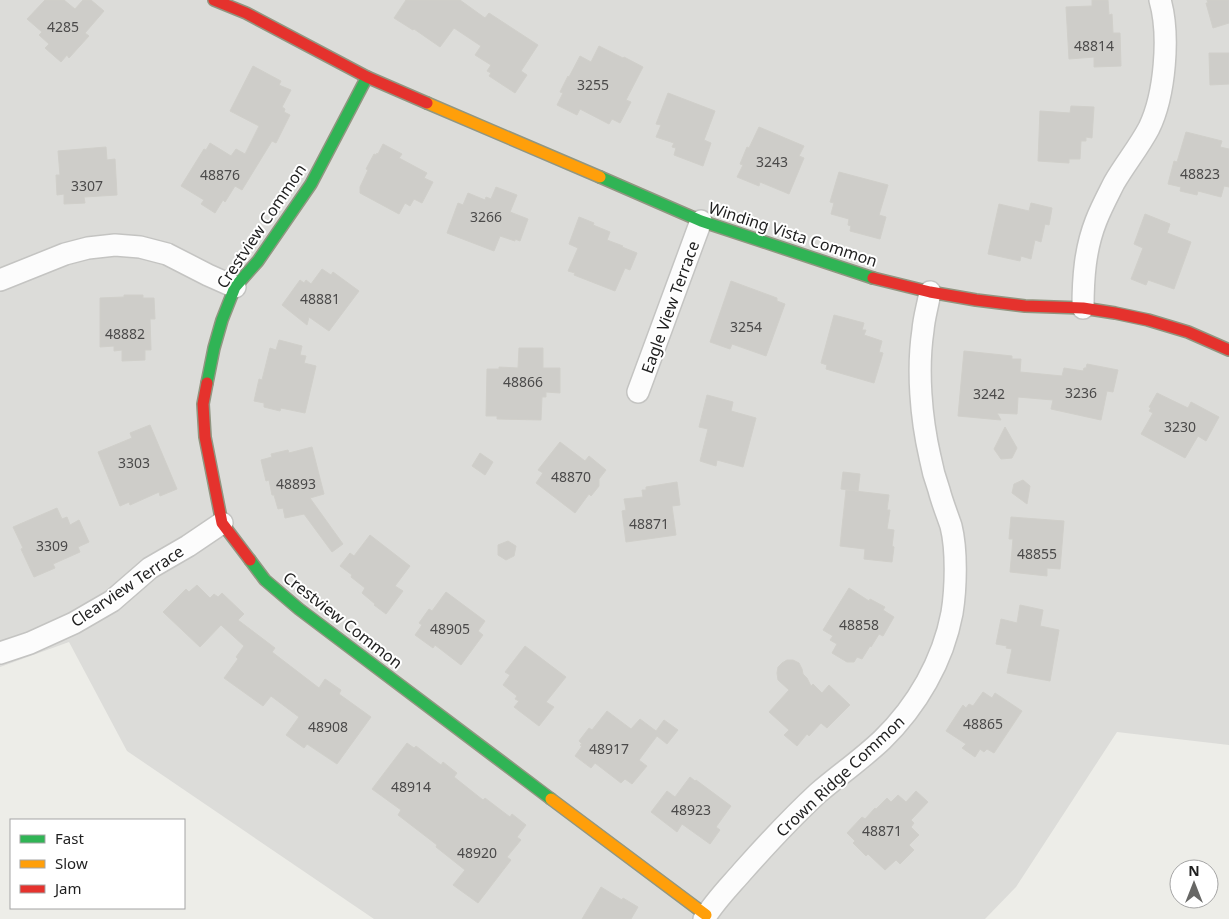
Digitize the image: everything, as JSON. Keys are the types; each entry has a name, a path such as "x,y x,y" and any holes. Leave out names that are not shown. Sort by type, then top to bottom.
{"street":[{"name":"Winding Vista Common","path":"214,0 246,13 367,77 701,221 883,281 976,300 1025,306 1083,308 1116,313 1188,332 1229,350"},
{"path":"1083,308 1083,283 1087,252 1096,221 1115,183 1134,154 1155,113 1164,67 1166,35 1160,0"},
{"name":"Crestview Common","path":"367,77 311,184 258,261 235,286 222,320 214,348 203,404 205,437 222,523 265,580 299,609 705,917"},
{"name":"Eagle View Terrace","path":"638,392 701,221"},
{"path":"0,280 65,254 88,248 115,245 140,247 167,254 208,275 235,286"},
{"name":"Crown Ridge Common","path":"705,917 721,896 768,844 819,793 882,740 911,708 927,682 942,648 952,608 954,560 951,527 930,457 922,408 921,356 923,330 930,292"},
{"name":"Clearview Terrace","path":"0,653 30,643 74,623 112,601 150,568 222,523"}],"shaded area":[{"path":"0,0 1229,0 1229,745 1117,732 1016,887 985,919 374,919 127,751 69,642 0,667"}],"building":[{"path":"45,0 64,0 75,9 83,0 91,0 104,11 85,33 89,36 69,58 67,55 61,62 45,48 49,44 39,35 42,32 27,19"},
{"path":"406,0 460,0 485,18 489,13 538,45 521,71 527,75 515,93 489,76 491,73 487,71 491,65 475,55 481,46 454,28 440,47 394,18"},
{"path":"1092,0 1108,0 1109,15 1112,14 1113,33 1120,33 1121,66 1094,67 1094,57 1069,59 1066,7 1092,6"},
{"path":"1207,0 1229,0 1229,23 1213,28 1206,3 1208,3"},
{"path":"599,46 643,67 626,100 631,102 620,123 612,119 609,124 580,109 577,115 557,105 563,93 560,92 580,56 591,62"},
{"path":"1209,53 1229,53 1229,84 1210,85"},
{"path":"253,66 281,81 279,85 291,90 282,107 285,109 284,112 290,115 276,143 272,141 242,190 235,186 215,213 201,204 204,200 181,186 204,149 206,150 210,143 231,156 236,149 245,154 259,126 230,111"},
{"path":"668,93 715,111 704,140 711,143 703,166 674,155 676,148 672,147 674,143 656,137 661,125 656,124"},
{"path":"1071,106 1094,107 1092,138 1086,137 1086,141 1081,141 1080,159 1069,159 1069,163 1038,161 1040,111 1070,113"},
{"path":"759,127 804,146 799,156 804,158 789,194 760,182 759,186 737,177 743,165 740,164 747,147 749,148"},
{"path":"1186,132 1222,141 1220,147 1229,149 1229,187 1224,186 1221,197 1198,191 1197,195 1180,191 1181,187 1168,184 1174,161 1177,162"},
{"path":"383,144 402,154 399,158 427,173 424,178 433,182 422,203 414,199 410,206 405,203 399,214 360,193 360,187 368,170 366,169 374,154 378,154"},
{"path":"106,147 107,160 115,159 117,195 84,197 85,203 64,204 64,194 57,195 56,175 60,175 58,151"},
{"path":"839,172 888,185 879,215 886,217 880,239 850,231 849,219 831,214 834,203 830,202"},
{"path":"496,187 517,195 510,212 528,219 520,241 500,236 494,251 447,233 458,203 463,205 468,193 485,200 486,197 491,199"},
{"path":"1031,203 1052,208 1049,225 1045,224 1041,242 1035,240 1031,259 1021,256 1020,261 988,254 999,204 1029,211"},
{"path":"1145,214 1170,224 1167,233 1191,242 1174,289 1148,280 1146,285 1131,279 1143,248 1134,244"},
{"path":"579,217 610,232 607,240 637,253 630,270 625,268 615,291 568,271 578,248 569,244"},
{"path":"322,269 331,275 333,272 359,291 329,331 309,317 307,325 282,305 300,280 304,283 306,280 311,284"},
{"path":"731,281 777,298 777,301 785,304 766,356 732,344 730,349 710,342"},
{"path":"124,295 143,295 143,298 154,298 155,319 150,319 151,350 145,350 145,360 122,361 122,350 114,351 114,346 100,347 100,298 124,297"},
{"path":"834,315 864,323 862,330 866,330 864,335 882,341 879,352 883,353 874,383 826,369 827,365 821,363"},
{"path":"279,340 302,346 300,355 306,356 304,363 316,366 305,413 281,408 280,411 264,407 264,403 254,401 259,379 262,380 270,348 276,350"},
{"path":"519,348 543,348 543,368 560,368 560,393 546,392 546,397 542,397 541,420 497,419 497,416 486,416 487,369 499,369 499,367 518,368"},
{"path":"964,351 1012,356 1012,359 1021,359 1020,372 1062,376 1064,368 1083,371 1087,364 1118,370 1113,392 1107,391 1101,420 1051,409 1053,400 1018,397 1017,414 997,413 1001,420 958,416"},
{"path":"1157,393 1188,408 1191,402 1219,417 1206,441 1198,436 1185,458 1141,434 1153,413 1149,411 1151,408 1149,407"},
{"path":"707,395 733,402 731,411 756,418 743,467 717,460 716,466 700,461 708,429 699,427"},
{"path":"150,425 177,489 160,496 159,492 130,505 129,502 120,506 98,452 132,438 130,433"},
{"path":"1005,427 1017,448 1012,458 1001,459 994,449"},
{"path":"560,442 585,461 589,456 606,470 599,479 599,486 591,496 589,494 575,513 536,483 543,473 538,470"},
{"path":"312,447 324,494 310,498 343,544 332,552 304,514 285,518 283,508 278,509 274,495 272,495 269,480 266,481 261,460 272,457 271,454 288,450 289,453"},
{"path":"480,453 493,462 485,475 472,466"},
{"path":"843,472 860,474 858,491 841,489"},
{"path":"1023,480 1030,486 1027,504 1012,493 1014,484"},
{"path":"677,482 680,505 672,506 676,535 626,542 622,511 626,510 624,499 643,497 642,490 646,490 646,487"},
{"path":"846,490 889,495 887,510 890,510 887,529 894,530 892,562 864,559 865,549 840,546"},
{"path":"57,508 62,519 67,517 70,525 79,520 89,542 78,547 80,552 53,564 55,568 34,577 13,527"},
{"path":"1011,517 1064,521 1060,569 1047,568 1047,576 1010,572 1013,539 1009,539"},
{"path":"370,535 410,566 395,586 403,591 386,614 362,593 365,588 340,566 350,553 354,556"},
{"path":"508,541 516,546 514,556 506,560 498,555 498,545"},
{"path":"197,585 210,598 214,594 218,597 222,593 244,614 238,620 275,648 272,652 319,688 325,679 341,690 339,694 371,717 337,764 307,744 304,748 286,735 299,717 271,696 263,706 224,678 238,659 236,657 244,646 221,625 200,647 163,612 186,589 189,592"},
{"path":"849,588 869,601 870,599 885,607 883,610 894,617 883,636 879,634 862,659 857,657 854,662 847,662 832,653 837,644 830,640 833,636 823,630"},
{"path":"446,592 485,621 478,631 483,635 461,665 435,645 433,648 415,635 422,625 419,623 429,609 432,611"},
{"path":"1020,605 1043,610 1040,626 1059,630 1050,681 1007,673 1012,649 996,644 1001,619 1017,623"},
{"path":"525,646 566,677 546,702 554,707 539,726 514,707 519,701 515,699 517,696 503,685 510,675 505,672"},
{"path":"787,660 799,663 803,674 811,686 813,684 822,693 829,685 850,705 827,728 821,723 809,736 807,734 797,746 784,735 789,730 769,712 789,690 778,680 777,673 778,667"},
{"path":"983,692 992,698 995,693 1022,711 994,753 987,749 984,752 980,749 975,757 962,748 966,744 946,731 963,705 966,708 969,704 973,706"},
{"path":"607,711 631,729 640,719 656,731 664,720 678,730 667,744 657,736 639,760 647,766 632,784 625,779 621,783 595,763 591,768 575,756 582,746 579,741 589,728 592,730"},
{"path":"407,743 414,748 416,746 441,765 443,762 457,773 454,777 483,800 485,798 510,817 512,814 526,825 517,837 521,840 507,857 511,860 478,903 453,885 465,870 436,847 437,845 398,815 401,810 372,789"},
{"path":"690,777 731,806 716,827 720,830 710,844 682,824 677,832 651,812 667,791 675,797"},
{"path":"916,791 928,802 911,820 914,823 911,827 919,835 909,845 914,850 900,864 896,860 885,870 868,854 866,856 853,843 855,841 847,833 862,817 865,819 887,798 891,802 898,795 906,802"},
{"path":"601,887 638,907 631,919 582,919"}],"traffic: fast":[{"path":"207,383 222,320 235,287 258,261 311,184 367,77"},
{"path":"600,177 701,221 873,278"},
{"path":"250,560 265,580 299,609 551,799"}],"traffic: slow":[{"path":"427,103 600,177"},
{"path":"551,799 706,915"}],"traffic: jam":[{"path":"214,0 246,13 367,77 427,103"},
{"path":"873,278 930,292 976,300 1025,306 1083,308 1115,313 1148,320 1188,332 1229,350"},
{"path":"207,383 203,404 205,437 222,523 250,560"}]}
